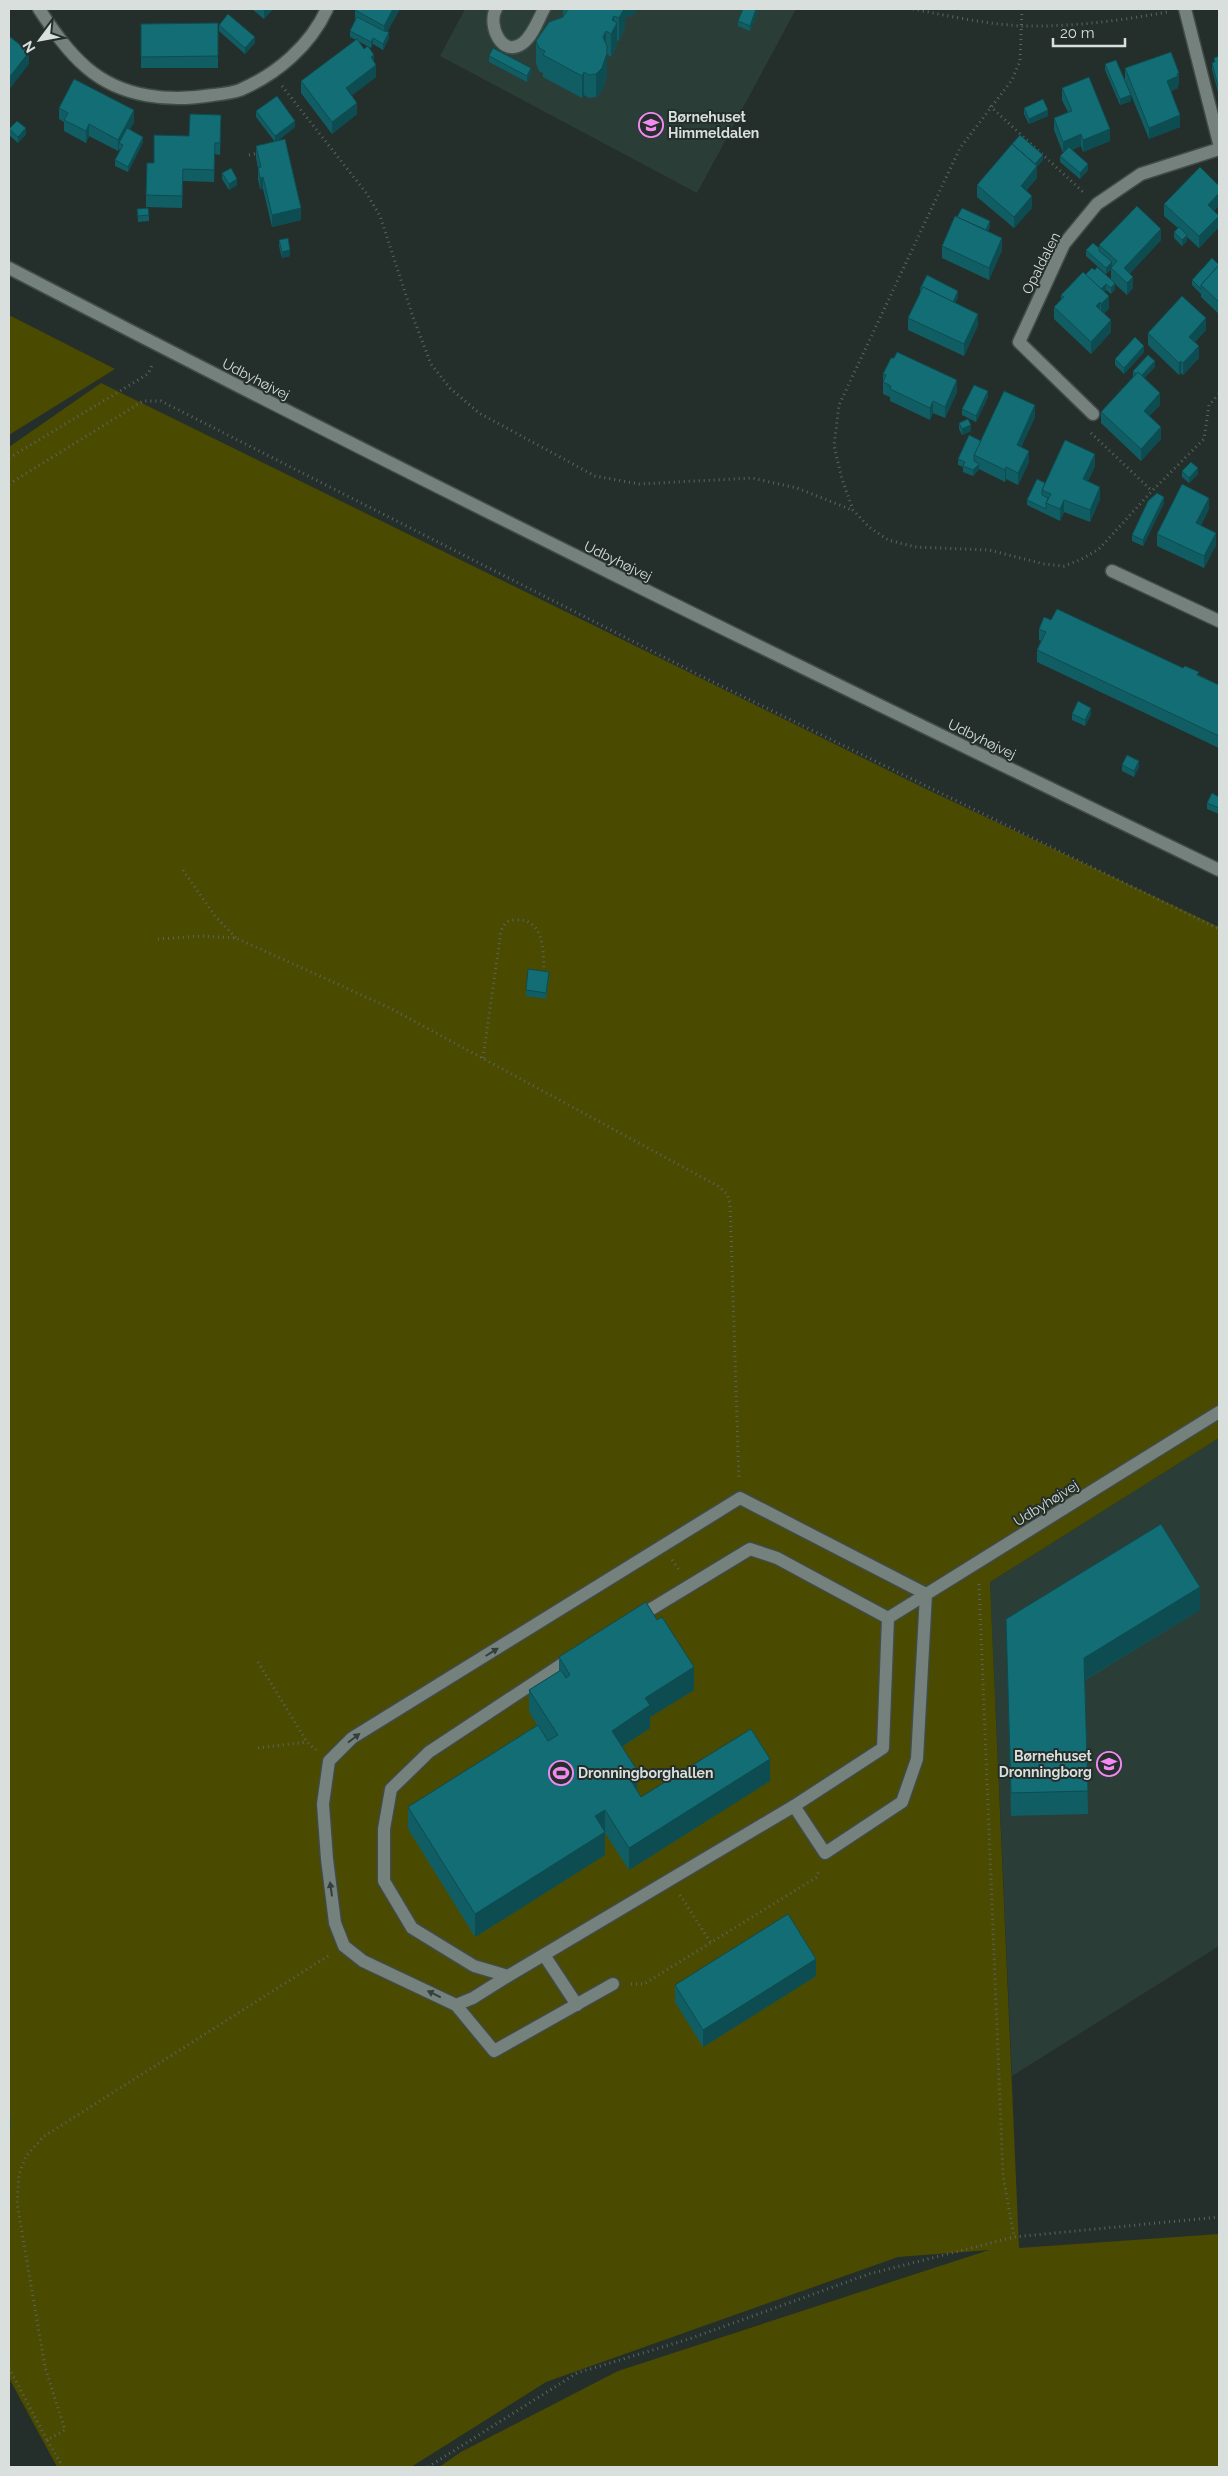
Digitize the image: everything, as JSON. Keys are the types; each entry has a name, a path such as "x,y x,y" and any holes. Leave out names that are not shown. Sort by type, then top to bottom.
{"street":[{"path":"39,9 63,44 88,69 111,83 133,92 157,98 187,99 238,91 272,73 297,53 320,24 327,9"},
{"path":"496,9 494,13 494,29 498,39 505,45 514,46 522,44 529,36 544,9"},
{"path":"1180,10 1219,143"},
{"name":"Opaldalen","path":"1093,414 1019,342 1064,244 1097,204 1141,174 1219,149"},
{"name":"Udbyhøjvej","path":"9,268 351,445 777,656 1219,870"},
{"path":"1112,571 1219,621"},
{"name":"Udbyhøjvej","path":"888,1618 1219,1412"},
{"path":"613,1984 494,2052 456,2005 363,1961 344,1946 335,1922 326,1859 323,1804 329,1762 352,1738 740,1498 926,1594 917,1759 902,1802 825,1853 794,1806"},
{"path":"456,2005 473,1998 794,1806 883,1748 888,1618 777,1558 750,1549 582,1651 429,1752 391,1789 384,1829 384,1882 412,1928 474,1966 508,1976"},
{"path":"544,1955 577,2004"}],"path":[{"path":"913,9 967,20 1022,26 1069,25 1113,21 1180,10"},
{"path":"853,510 834,446 839,405 960,148 990,106 1012,80 1020,61 1022,9"},
{"path":"272,73 367,194 380,216 414,320 431,364 450,388 478,413 595,476 639,484 752,478 797,488 853,510 869,527 888,540 915,547 989,550 1044,564 1064,566 1080,560 1099,549 1152,491 1204,439 1208,406 1219,394"},
{"path":"990,106 1097,204"},
{"path":"249,155 267,150"},
{"path":"9,458 148,374 160,346"},
{"path":"9,484 143,401 161,402 701,676 1219,929"},
{"path":"1093,414 1086,428 1152,491"},
{"path":"183,870 215,916 236,938"},
{"path":"483,1058 501,932 505,924 510,920 527,920 537,928 543,945 544,970"},
{"path":"158,939 201,936 236,938 388,1007 718,1186 727,1194 730,1203 740,1498"},
{"path":"664,1546 689,1586"},
{"path":"978,1563 1003,2175 1014,2236"},
{"path":"258,1662 307,1742 329,1762"},
{"path":"258,1748 307,1742"},
{"path":"613,1984 644,1984 711,1943 817,1877 825,1853"},
{"path":"670,1879 711,1943"},
{"path":"47,2440 65,2430 45,2367 17,2203 19,2174 26,2156 43,2136 344,1946"},
{"path":"428,2467 577,2373 689,2339 869,2274 1014,2236 1219,2217"},
{"path":"9,2368 63,2467"}],"shaded area":[{"name":"Børnehuset Himmeldalen","path":"465,9 796,9 697,193 440,56"},
{"path":"9,315 115,369 9,435"},
{"path":"101,383 924,788 1219,927 1219,1438 990,1582 1019,2248 1219,2234 1219,2467 439,2467 461,2452 618,2371 989,2250 898,2257 546,2382 411,2467 57,2467 9,2378 9,447"},
{"name":"Børnehuset Dronningborg","path":"1219,1438 1219,1946 1012,2076 990,1582"}],"building":[{"path":"356,9 393,9 384,26"},
{"path":"568,9 624,9 619,18 614,16 612,20 617,23 611,34 606,31 603,37 607,46 607,53 602,68 596,74 589,75 584,72 582,76 543,55 545,51 539,48 536,41 549,22 563,17"},
{"path":"743,9 756,9 750,26 738,21"},
{"path":"228,14 255,37 245,48 219,25"},
{"path":"357,17 389,32 383,44 373,38 371,42 350,31"},
{"path":"218,23 218,56 141,57 141,24"},
{"path":"9,36 29,52 9,78"},
{"path":"357,39 364,49 368,46 374,55 371,57 376,65 346,88 357,103 332,122 301,81"},
{"path":"493,48 531,68 527,76 489,56"},
{"path":"1171,52 1179,73 1177,74 1178,76 1167,81 1180,115 1149,128 1125,68"},
{"path":"1219,56 1219,90 1212,63 1215,62 1214,58"},
{"path":"1116,60 1131,95 1120,99 1105,64"},
{"path":"1089,77 1110,129 1083,140 1081,134 1063,142 1054,118 1072,111 1062,88"},
{"path":"74,79 134,110 118,140 89,124 86,131 64,120 68,113 59,108"},
{"path":"277,96 295,121 275,136 256,111"},
{"path":"1043,99 1048,110 1029,119 1024,108"},
{"path":"190,114 221,115 220,143 215,143 214,170 183,169 182,196 146,195 147,163 154,163 154,135 189,136"},
{"path":"17,121 26,128 18,137 9,129"},
{"path":"127,128 143,137 128,167 115,160 123,145 119,143"},
{"path":"1020,135 1043,155 1035,164 1012,144"},
{"path":"285,139 301,208 272,215 263,177 260,178 258,168 261,167 256,146"},
{"path":"1012,144 1037,166 1021,186 1032,196 1014,217 977,185"},
{"path":"1069,147 1088,164 1080,173 1060,156"},
{"path":"1200,167 1219,186 1219,193 1208,205 1219,216 1199,236 1164,204"},
{"path":"231,168 237,179 229,184 222,173"},
{"path":"1137,206 1161,229 1124,268 1133,277 1127,283 1111,268 1117,261 1099,245"},
{"path":"148,208 149,215 138,216 137,209"},
{"path":"962,208 990,221 986,230 957,217"},
{"path":"955,216 1002,238 989,268 942,246"},
{"path":"1179,227 1187,235 1182,240 1174,232"},
{"path":"288,238 290,250 282,252 279,240"},
{"path":"1093,243 1112,262 1106,268 1086,250"},
{"path":"1212,258 1219,265 1201,285 1201,289 1192,280"},
{"path":"1219,265 1219,302 1201,285"},
{"path":"1097,267 1115,283 1111,288 1106,284 1101,289 1085,275 1092,268 1095,270"},
{"path":"1083,272 1109,296 1096,306 1111,320 1091,342 1054,307 1064,297 1061,295"},
{"path":"927,275 958,291 953,302 923,287 922,290 920,289"},
{"path":"923,287 978,314 964,344 908,318"},
{"path":"1182,296 1206,318 1189,337 1199,346 1183,363 1181,361 1179,363 1148,333"},
{"path":"1135,337 1144,346 1124,368 1115,359"},
{"path":"897,352 957,380 945,407 933,401 930,408 890,389 891,386 883,382 886,375 883,374 891,358 894,358"},
{"path":"1148,355 1155,361 1141,376 1138,372 1136,374 1133,371"},
{"path":"1138,372 1160,393 1144,411 1161,427 1141,449 1101,412"},
{"path":"974,385 988,391 976,416 962,409"},
{"path":"1004,391 1035,405 1017,445 1029,451 1018,473 1006,467 1005,470 974,455"},
{"path":"968,419 971,425 962,429 959,423"},
{"path":"969,435 981,441 974,455 974,461 979,464 973,470 963,466 965,462 958,459"},
{"path":"1065,440 1095,454 1083,479 1100,487 1090,510 1064,500 1060,509 1046,503 1051,494 1042,490"},
{"path":"1191,462 1198,468 1189,478 1182,471"},
{"path":"1037,479 1045,483 1042,495 1048,498 1046,509 1027,500"},
{"path":"1182,484 1209,498 1196,523 1216,533 1204,556 1157,534"},
{"path":"1157,493 1164,497 1143,540 1132,535 1148,501"},
{"path":"1057,609 1183,668 1185,666 1199,672 1197,675 1219,685 1219,736 1037,650 1046,632 1039,629 1044,617 1051,620"},
{"path":"1078,701 1091,708 1085,720 1072,714"},
{"path":"1127,755 1139,761 1134,771 1122,765"},
{"path":"1212,793 1219,797 1219,808 1207,803"},
{"path":"528,969 549,972 546,993 526,990"},
{"path":"1161,1524 1200,1587 1084,1658 1088,1791 1011,1793 1006,1619"},
{"name":"Dronningborghallen","path":"646,1602 657,1620 662,1617 694,1667 645,1698 650,1705 612,1731 637,1770 628,1776 641,1797 751,1729 770,1759 629,1848 605,1810 595,1816 605,1832 475,1914 408,1807 538,1725 548,1741 558,1735 529,1690 561,1670 566,1678 570,1675 559,1657"},
{"path":"788,1914 816,1959 703,2030 675,1985"}],"place":[{"name":"Børnehuset Himmeldalen","path":"651,125"},
{"name":"Børnehuset Dronningborg","path":"1109,1764"},
{"name":"Dronningborghallen","path":"561,1773"}]}
